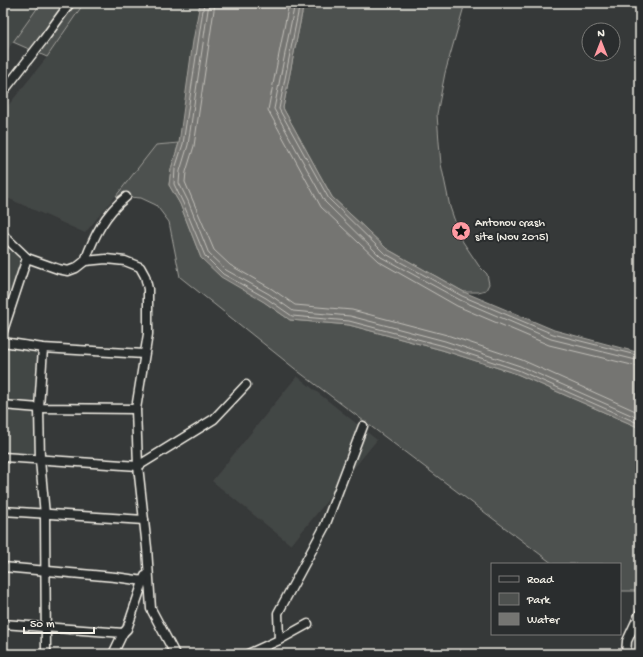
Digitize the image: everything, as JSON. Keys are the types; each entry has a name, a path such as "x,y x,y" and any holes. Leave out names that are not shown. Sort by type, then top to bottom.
{"street":[{"path":"3,92 70,3"},
{"path":"85,261 98,229 114,207 126,197"},
{"path":"3,235 27,258 58,270 68,271 76,268 85,261 106,259 125,261 140,267 145,276 148,289 148,334 136,409 138,466 147,548 151,609 175,654"},
{"path":"3,331 27,258"},
{"path":"3,342 43,348 144,354"},
{"path":"43,348 39,408 40,460 45,515 46,654"},
{"path":"3,457 138,466 214,419 246,385"},
{"path":"3,405 39,408 136,409"},
{"path":"279,640 278,613 325,526 363,426"},
{"path":"3,511 45,515 144,520"},
{"path":"113,654 123,633 127,629 144,581 147,548"},
{"path":"3,567 46,570 144,581"},
{"path":"626,654 627,641 640,613"},
{"path":"3,624 123,633"},
{"path":"248,654 279,640 308,624"}],"shaded area":[{"path":"3,3 41,3 3,56"},
{"path":"84,3 200,3 193,41 179,143 156,145 85,233 3,196 3,112 47,57"},
{"path":"3,240 21,262 3,324"},
{"path":"3,343 37,347 35,456 3,455"},
{"path":"297,376 377,440 291,545 212,481"}],"green space":[{"path":"41,3 84,3 47,57 13,42"},
{"path":"304,3 465,3 445,73 437,114 439,142 441,164 450,207 461,239 479,266 487,274 489,284 486,290 478,292 464,292 387,249 332,197 283,108"},
{"path":"179,143 171,169 169,185 180,204 201,258 290,320 349,325 442,350 517,374 640,428 640,591 621,591 621,563 552,563 299,372 180,277 169,222 156,205 141,198 116,196 156,145"}],"water":[{"path":"200,3 304,3 283,108 332,197 387,249 464,292 554,330 640,353 640,428 517,374 442,350 349,325 290,320 264,302 221,277 201,258 180,204 169,185 171,169 179,143 193,41"}],"place":[{"name":"Antonov crash site (Nov 2015)","path":"461,231"}]}
